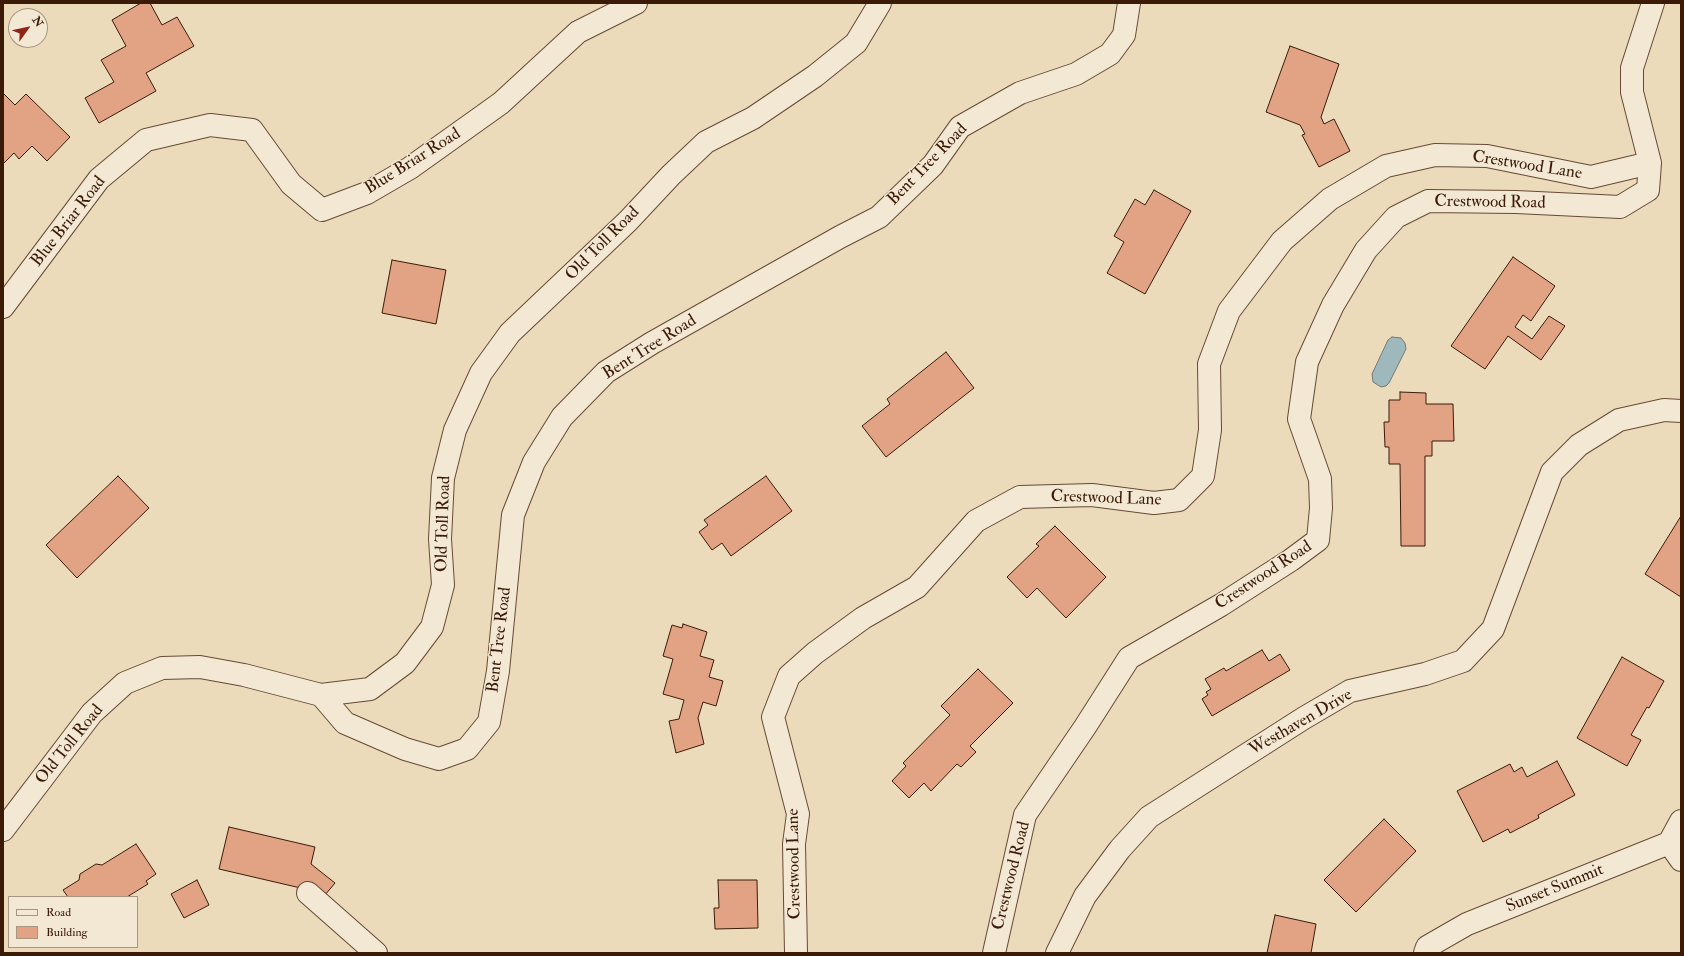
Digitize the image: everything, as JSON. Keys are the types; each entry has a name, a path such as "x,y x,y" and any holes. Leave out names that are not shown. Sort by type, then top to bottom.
{"street":[{"name":"Blue Briar Road","path":"3,307 99,180 146,140 210,126 252,130 291,184 322,210 367,193 410,168 501,104 578,32 636,3"},
{"name":"Old Toll Road","path":"3,830 92,713 124,683 162,668 200,667 244,675 321,695 370,689 405,663 432,627 442,585 440,539 443,478 455,430 481,373 510,333 622,226 671,175 706,142 753,118 815,76 856,43 880,3"},
{"name":"Bent Tree Road","path":"321,695 345,723 405,749 439,759 467,749 489,722 498,671 513,515 534,462 562,417 606,372 652,343 840,237 879,217 933,165 960,126 1020,93 1076,74 1110,54 1124,35 1129,3"},
{"name":"Crestwood Road","path":"994,953 1025,816 1085,728 1129,658 1221,605 1291,560 1318,540 1321,508 1320,479 1299,418 1307,362 1333,305 1366,250 1396,217 1428,201 1516,202 1620,207 1648,190 1650,163 1632,92 1632,68 1653,3"},
{"name":"Crestwood Lane","path":"796,953 794,844 798,814 773,717 789,676 815,653 862,618 916,586 976,520 1020,497 1092,495 1154,503 1179,500 1202,476 1210,430 1209,364 1229,311 1282,241 1330,199 1386,166 1436,155 1487,156 1591,177 1650,163"},
{"name":"Westhaven Drive","path":"1057,953 1085,896 1120,849 1148,817 1304,718 1350,691 1425,674 1463,661 1493,629 1552,472 1579,445 1619,420 1664,410 1681,411"},
{"name":"Sunset Summit","path":"1425,953 1427,947 1467,924 1675,851 1681,821"},
{"path":"308,893 376,953"}],"water":[{"path":"1392,337 1401,338 1405,343 1406,349 1389,383 1386,386 1381,387 1373,382 1372,374 1388,340"}],"building":[{"path":"141,3 150,3 162,25 177,17 194,46 146,73 156,91 99,123 85,98 114,82 101,60 126,46 112,20"},
{"path":"1290,46 1339,64 1321,117 1324,124 1334,119 1350,151 1319,167 1302,135 1305,134 1300,125 1266,112"},
{"path":"3,93 15,105 26,94 70,137 47,161 32,146 19,159 14,153 3,164"},
{"path":"1154,190 1191,211 1145,294 1107,273 1124,242 1114,236 1135,199 1145,205"},
{"path":"1513,257 1555,286 1531,321 1523,315 1515,327 1532,339 1549,316 1565,326 1541,360 1508,336 1485,369 1451,346"},
{"path":"392,260 446,270 436,324 382,313"},
{"path":"946,352 974,388 886,457 862,426 890,404 887,399"},
{"path":"1400,392 1426,393 1426,404 1453,404 1454,441 1432,441 1432,456 1425,456 1425,546 1401,546 1400,464 1389,464 1389,447 1385,447 1384,422 1389,422 1389,400 1400,400"},
{"path":"118,476 149,508 77,578 46,545"},
{"path":"766,476 792,511 731,556 722,543 712,550 699,532 708,525 704,520"},
{"path":"1681,516 1681,597 1645,574"},
{"path":"1055,526 1106,577 1066,618 1037,588 1027,598 1007,577 1039,546 1036,544"},
{"path":"683,624 707,632 700,656 714,660 709,677 723,681 716,706 703,702 698,718 704,744 676,753 669,721 679,719 684,700 663,694 673,659 663,656 672,625 682,628"},
{"path":"1262,650 1269,661 1280,654 1290,670 1212,716 1202,699 1208,695 1206,692 1211,689 1205,679 1224,668 1226,671"},
{"path":"1622,657 1664,681 1649,708 1647,707 1631,735 1641,740 1627,766 1577,738"},
{"path":"978,669 1013,703 970,746 976,752 961,767 957,764 931,791 924,783 909,798 892,781 906,766 903,763 950,715 941,706"},
{"path":"1557,761 1575,795 1538,815 1539,818 1510,833 1508,829 1483,842 1457,791 1510,764 1514,772 1522,767 1527,777"},
{"path":"1384,819 1416,851 1356,912 1324,880"},
{"path":"229,827 315,847 311,864 335,883 320,901 305,889 219,869"},
{"path":"136,844 156,874 146,881 148,884 129,896 67,896 63,890 79,880 80,874 96,864 102,865"},
{"path":"197,880 209,905 184,918 171,894"},
{"path":"718,880 757,880 758,928 715,929 714,908 719,908"},
{"path":"1275,915 1316,924 1311,953 1267,953"}]}
